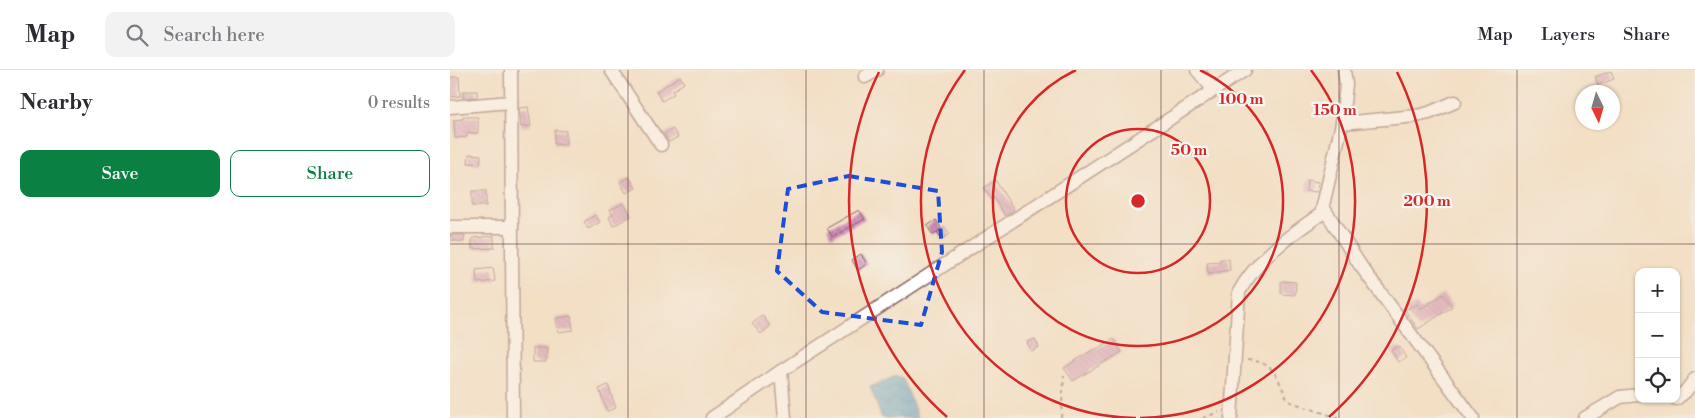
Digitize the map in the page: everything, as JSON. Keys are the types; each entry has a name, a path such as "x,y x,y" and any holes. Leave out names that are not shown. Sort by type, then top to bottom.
{"street":[{"path":"511,70 512,418"},
{"path":"611,70 661,145"},
{"path":"866,77 877,70"},
{"path":"1197,70 1214,90"},
{"path":"712,418 781,371 1244,70"},
{"path":"1344,70 1346,84 1342,122 1326,193 1322,201 1323,207 1360,265 1473,418"},
{"path":"450,107 511,102"},
{"path":"1342,122 1416,116 1429,113 1455,102"},
{"path":"1231,413 1239,292 1246,278 1286,238 1320,214 1323,207"},
{"path":"450,227 512,227"},
{"path":"781,371 785,418"},
{"path":"1680,396 1695,379"},
{"path":"1585,418 1620,398 1635,395"}],"path":[{"path":"1234,360 1258,361 1274,369 1288,401 1338,418"},
{"path":"1060,418 1064,375"},
{"path":"1203,418 1231,413"}],"highlighted area":[{"path":"849,176 938,191 942,252 921,325 822,312 777,271 788,189"}],"water":[{"path":"896,376 903,378 918,418 882,418 870,387"}],"building":[{"path":"1611,71 1614,79 1598,85 1595,77"},
{"path":"680,76 684,83 672,91 674,94 662,101 656,92"},
{"path":"450,77 459,77 460,96 450,97"},
{"path":"463,91 477,91 477,97 463,98"},
{"path":"528,107 531,126 521,127 519,108"},
{"path":"463,117 478,117 478,133 467,133 467,137 455,138 454,120 463,119"},
{"path":"673,129 678,137 669,142 664,134"},
{"path":"555,130 566,131 566,145 554,144"},
{"path":"469,154 481,155 480,164 468,163"},
{"path":"629,177 636,188 626,193 620,182"},
{"path":"995,180 1014,210 1005,216 994,198 991,199 984,188"},
{"path":"1307,180 1319,182 1317,192 1306,191"},
{"path":"472,191 486,191 486,206 472,206"},
{"path":"624,203 631,216 613,226 609,217 613,215 610,210"},
{"path":"859,210 865,219 832,237 827,228"},
{"path":"595,215 600,222 588,229 584,222"},
{"path":"936,220 942,229 933,235 927,226"},
{"path":"945,227 950,234 942,239 937,232"},
{"path":"450,235 465,235 464,242 450,240"},
{"path":"494,236 494,248 472,249 472,238"},
{"path":"861,254 867,264 858,270 852,260"},
{"path":"1220,259 1229,259 1230,270 1208,274 1207,263 1220,262"},
{"path":"493,268 495,281 477,283 476,270"},
{"path":"1281,281 1296,282 1295,295 1281,294"},
{"path":"1444,294 1452,307 1418,329 1405,310 1417,304 1420,309"},
{"path":"762,315 770,326 761,334 752,324"},
{"path":"571,316 573,330 558,332 556,318"},
{"path":"1035,339 1039,347 1031,351 1027,342"},
{"path":"1114,339 1122,352 1073,381 1064,368"},
{"path":"1399,346 1406,358 1398,362 1391,350"},
{"path":"533,348 547,348 546,362 533,362"},
{"path":"608,385 616,408 607,411 599,389"}]}
